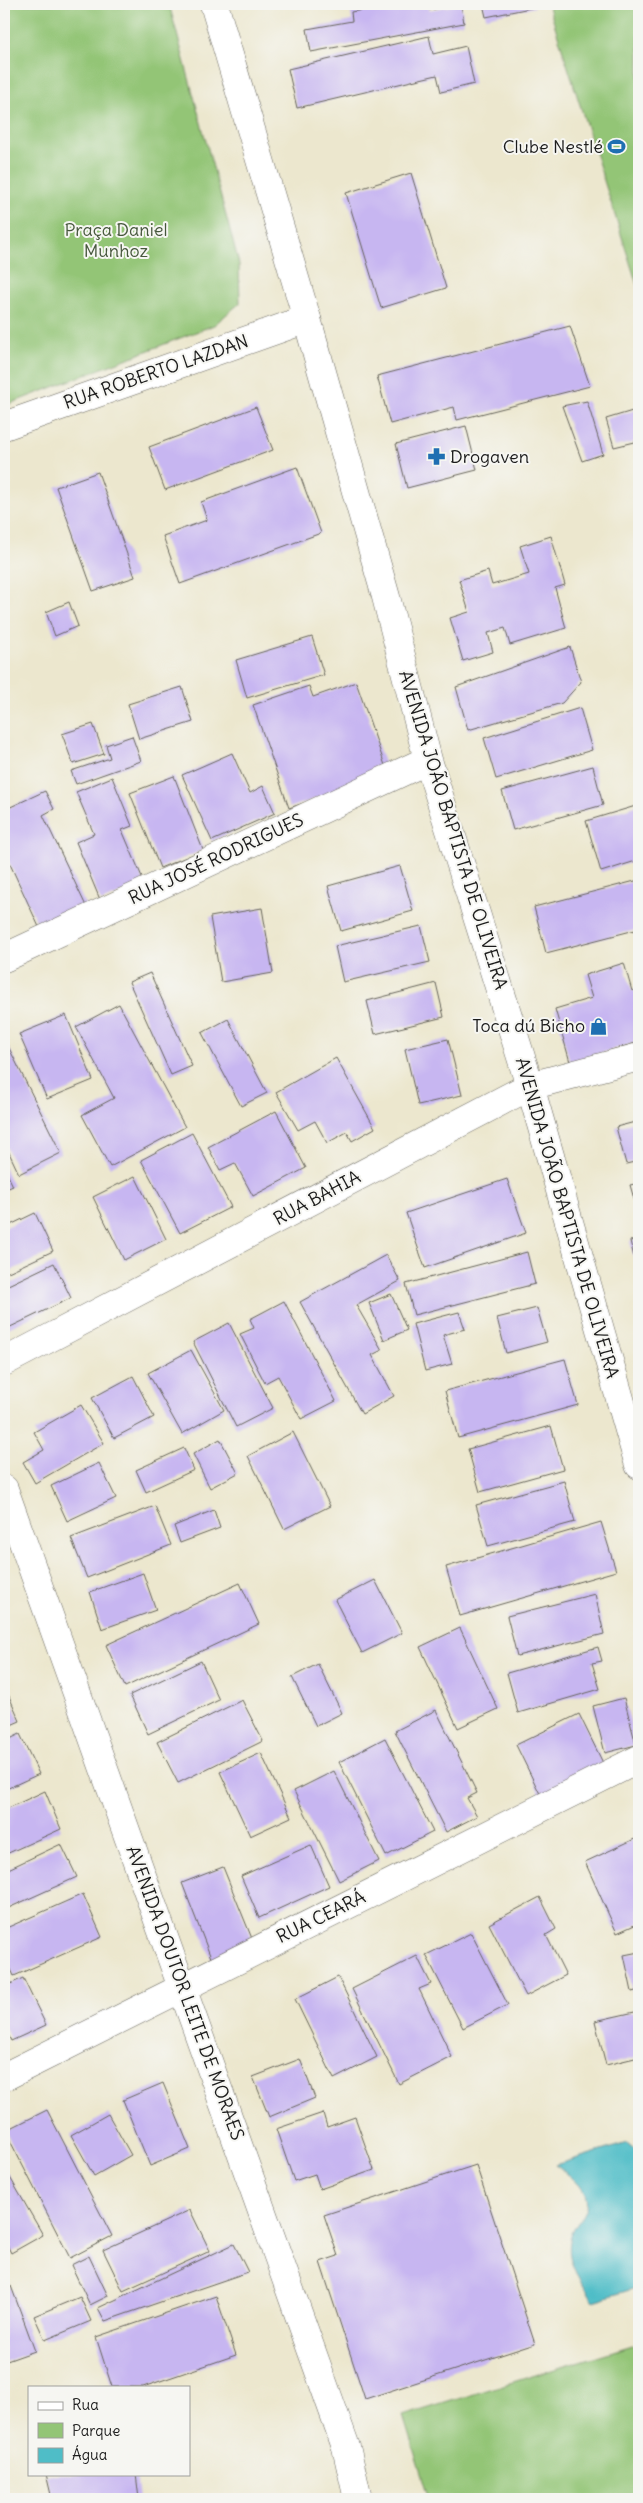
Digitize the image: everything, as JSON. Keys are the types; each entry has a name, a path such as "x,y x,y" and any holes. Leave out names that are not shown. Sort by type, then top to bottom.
{"street":[{"path":"214,4 307,319"},
{"name":"RUA ROBERTO LAZDAN","path":"4,426 307,319"},
{"name":"AVENIDA JOÃO BAPTISTA DE OLIVEIRA","path":"307,319 386,597 428,760 530,1086 639,1465"},
{"name":"RUA JOSÉ RODRIGUES","path":"4,958 428,760"},
{"name":"RUA BAHIA","path":"4,1362 530,1086 639,1057"},
{"name":"AVENIDA DOUTOR LEITE DE MORAES","path":"4,1489 346,2447 358,2499"},
{"name":"RUA CEARÁ","path":"4,2077 639,1759"}],"green space":[{"name":"Praça Daniel Munhoz","path":"4,4 169,4 239,264 240,303 214,325 4,406"},
{"name":"Clube Nestlé","path":"548,4 639,4 639,291"},
{"path":"639,2343 639,2499 429,2499 403,2416"}],"water":[{"path":"627,2143 639,2153 639,2287 594,2301 576,2273 570,2258 569,2249 572,2233 585,2210 586,2196 578,2183 555,2165"}],"building":[{"path":"396,4 428,4 429,10 461,4 464,23 311,52 307,29 352,21 351,12"},
{"path":"483,4 534,4 535,7 486,17"},
{"path":"429,36 433,54 466,46 474,84 441,92 437,75 297,108 288,69"},
{"path":"411,173 446,288 381,308 346,193"},
{"path":"570,326 590,386 457,420 454,407 390,424 377,376"},
{"path":"587,401 603,454 582,461 562,406"},
{"path":"256,407 273,450 165,490 149,447"},
{"path":"639,409 639,441 614,447 606,419"},
{"name":"Drogaven","path":"466,426 477,470 407,488 396,444"},
{"path":"297,467 321,533 180,584 163,536 207,520 201,502"},
{"path":"98,472 135,577 93,591 56,487"},
{"path":"551,536 565,585 555,588 566,628 510,645 505,628 488,633 493,652 463,661 450,618 469,612 459,580 488,571 492,585 529,574 520,546"},
{"path":"69,602 78,626 55,636 46,612"},
{"path":"312,637 324,675 247,698 236,660"},
{"path":"570,647 581,682 562,703 468,730 456,687"},
{"path":"356,682 388,774 289,808 253,705 309,686 313,697"},
{"path":"182,687 193,722 139,739 128,704"},
{"path":"580,708 592,750 496,779 484,738"},
{"path":"93,724 104,754 73,764 62,734"},
{"path":"132,736 141,761 76,784 71,771 110,758 106,745"},
{"path":"232,753 250,793 263,786 275,813 212,841 182,775"},
{"path":"593,766 603,805 513,830 502,791"},
{"path":"174,776 203,850 160,868 130,793"},
{"path":"112,777 132,826 122,830 145,884 101,902 76,842 94,834 76,792"},
{"path":"45,791 54,809 43,815 86,906 39,927 4,851 4,810"},
{"path":"639,805 639,860 601,872 586,821"},
{"path":"400,866 413,911 341,931 328,886"},
{"path":"639,880 639,929 546,953 534,907"},
{"path":"262,908 273,973 221,982 210,917"},
{"path":"421,926 430,962 343,982 335,946"},
{"name":"Toca dú Bicho","path":"624,963 632,991 639,989 639,1042 570,1062 555,1009 592,998 585,975"},
{"path":"150,973 192,1066 171,1075 129,982"},
{"path":"436,983 444,1017 375,1034 367,1001"},
{"path":"119,1004 185,1127 110,1167 82,1115 114,1098 76,1027"},
{"path":"66,1015 93,1080 47,1099 19,1034"},
{"path":"228,1019 267,1093 241,1106 202,1033"},
{"path":"448,1039 462,1095 418,1105 405,1049"},
{"path":"7,1044 61,1153 19,1174 4,1142 4,1045"},
{"path":"336,1058 375,1128 352,1141 347,1132 327,1143 315,1121 298,1130 276,1092"},
{"path":"276,1111 306,1168 253,1196 235,1163 220,1170 208,1147"},
{"path":"639,1121 639,1161 626,1164 616,1127"},
{"path":"192,1133 231,1207 180,1233 141,1160"},
{"path":"4,1167 13,1186 4,1190"},
{"path":"135,1176 166,1239 124,1260 93,1197"},
{"path":"507,1179 526,1233 425,1268 406,1213"},
{"path":"639,1183 639,1216 630,1185"},
{"path":"35,1213 53,1251 4,1274 4,1228"},
{"path":"639,1239 639,1277 630,1241"},
{"path":"527,1252 535,1284 414,1315 406,1284"},
{"path":"386,1255 400,1281 356,1305 382,1350 372,1355 394,1396 362,1414 300,1302"},
{"path":"54,1263 71,1298 4,1330 4,1287"},
{"path":"391,1294 407,1330 384,1340 369,1303"},
{"path":"284,1301 336,1401 301,1419 278,1376 265,1383 240,1334 254,1328 250,1319"},
{"path":"537,1308 547,1342 506,1353 497,1318"},
{"path":"459,1312 465,1329 443,1335 452,1364 425,1371 413,1324"},
{"path":"229,1323 273,1408 236,1427 193,1342"},
{"path":"191,1350 224,1410 182,1434 148,1373"},
{"path":"565,1359 578,1405 458,1438 445,1391"},
{"path":"133,1376 154,1417 114,1438 92,1398"},
{"path":"81,1405 104,1443 35,1483 23,1462 44,1450 34,1432"},
{"path":"551,1426 563,1469 480,1492 468,1449"},
{"path":"293,1432 330,1506 284,1529 248,1456"},
{"path":"220,1439 238,1473 210,1488 193,1454"},
{"path":"184,1448 194,1470 146,1492 136,1470"},
{"path":"99,1463 116,1498 67,1521 51,1486"},
{"path":"564,1481 575,1522 488,1546 476,1505"},
{"path":"155,1506 171,1545 87,1578 71,1538"},
{"path":"214,1510 220,1528 180,1543 174,1526"},
{"path":"601,1522 616,1571 460,1616 446,1567"},
{"path":"143,1573 156,1610 102,1629 90,1592"},
{"path":"375,1580 402,1633 362,1653 335,1600"},
{"path":"240,1583 259,1624 125,1687 106,1645"},
{"path":"595,1594 604,1634 517,1656 507,1616"},
{"path":"460,1628 498,1709 458,1728 420,1647"},
{"path":"598,1647 602,1661 592,1663 600,1689 518,1713 507,1673"},
{"path":"201,1661 219,1700 148,1734 130,1695"},
{"path":"318,1664 342,1713 316,1726 292,1677"},
{"path":"4,1685 20,1721 4,1728"},
{"path":"624,1698 636,1745 605,1753 593,1706"},
{"path":"242,1700 263,1741 178,1783 157,1742"},
{"path":"436,1710 477,1793 467,1798 477,1816 446,1832 395,1731"},
{"path":"579,1714 606,1769 543,1800 516,1745"},
{"path":"20,1734 39,1774 4,1790 4,1742"},
{"path":"385,1738 433,1832 386,1856 339,1762"},
{"path":"261,1753 291,1817 250,1836 220,1772"},
{"path":"334,1771 379,1861 339,1881 294,1791"},
{"path":"45,1791 61,1829 4,1855 4,1810"},
{"path":"639,1837 639,1923 617,1933 585,1862"},
{"path":"61,1844 77,1877 4,1910 4,1871"},
{"path":"311,1845 329,1886 259,1918 241,1876"},
{"path":"223,1867 255,1946 213,1963 182,1883"},
{"path":"83,1894 102,1937 14,1976 4,1954 4,1929"},
{"path":"540,1897 556,1929 546,1935 566,1975 526,1996 489,1924"},
{"path":"471,1933 508,2005 463,2028 426,1955"},
{"path":"639,1952 639,1990 632,1992 624,1955"},
{"path":"417,1956 431,1984 419,1989 452,2057 399,2084 352,1989"},
{"path":"338,1977 377,2057 334,2079 295,1999"},
{"path":"23,1978 46,2025 11,2041 4,2026 4,1987"},
{"path":"639,2011 639,2057 606,2065 595,2021"},
{"path":"300,2059 315,2098 269,2117 253,2077"},
{"path":"163,2083 190,2149 150,2166 123,2100"},
{"path":"47,2110 112,2236 70,2258 5,2131"},
{"path":"323,2113 327,2127 355,2117 374,2170 320,2189 315,2174 294,2181 276,2129"},
{"path":"108,2114 131,2155 94,2176 71,2135"},
{"path":"476,2165 535,2344 365,2399 320,2262 338,2256 324,2215"},
{"path":"4,2167 43,2235 11,2253 4,2239"},
{"path":"190,2210 210,2251 123,2291 103,2250"},
{"path":"234,2244 248,2272 105,2321 98,2308"},
{"path":"89,2256 108,2296 90,2305 71,2265"},
{"path":"11,2286 35,2351 4,2362 4,2289"},
{"path":"216,2296 236,2355 146,2386 112,2386 96,2337"},
{"path":"80,2297 91,2321 45,2340 34,2316"},
{"path":"46,2476 136,2476 139,2499 52,2499"}],"place":[{"name":"Clube Nestlé","path":"617,147"},
{"name":"Drogaven","path":"436,457"},
{"name":"Toca dú Bicho","path":"599,1026"}]}
